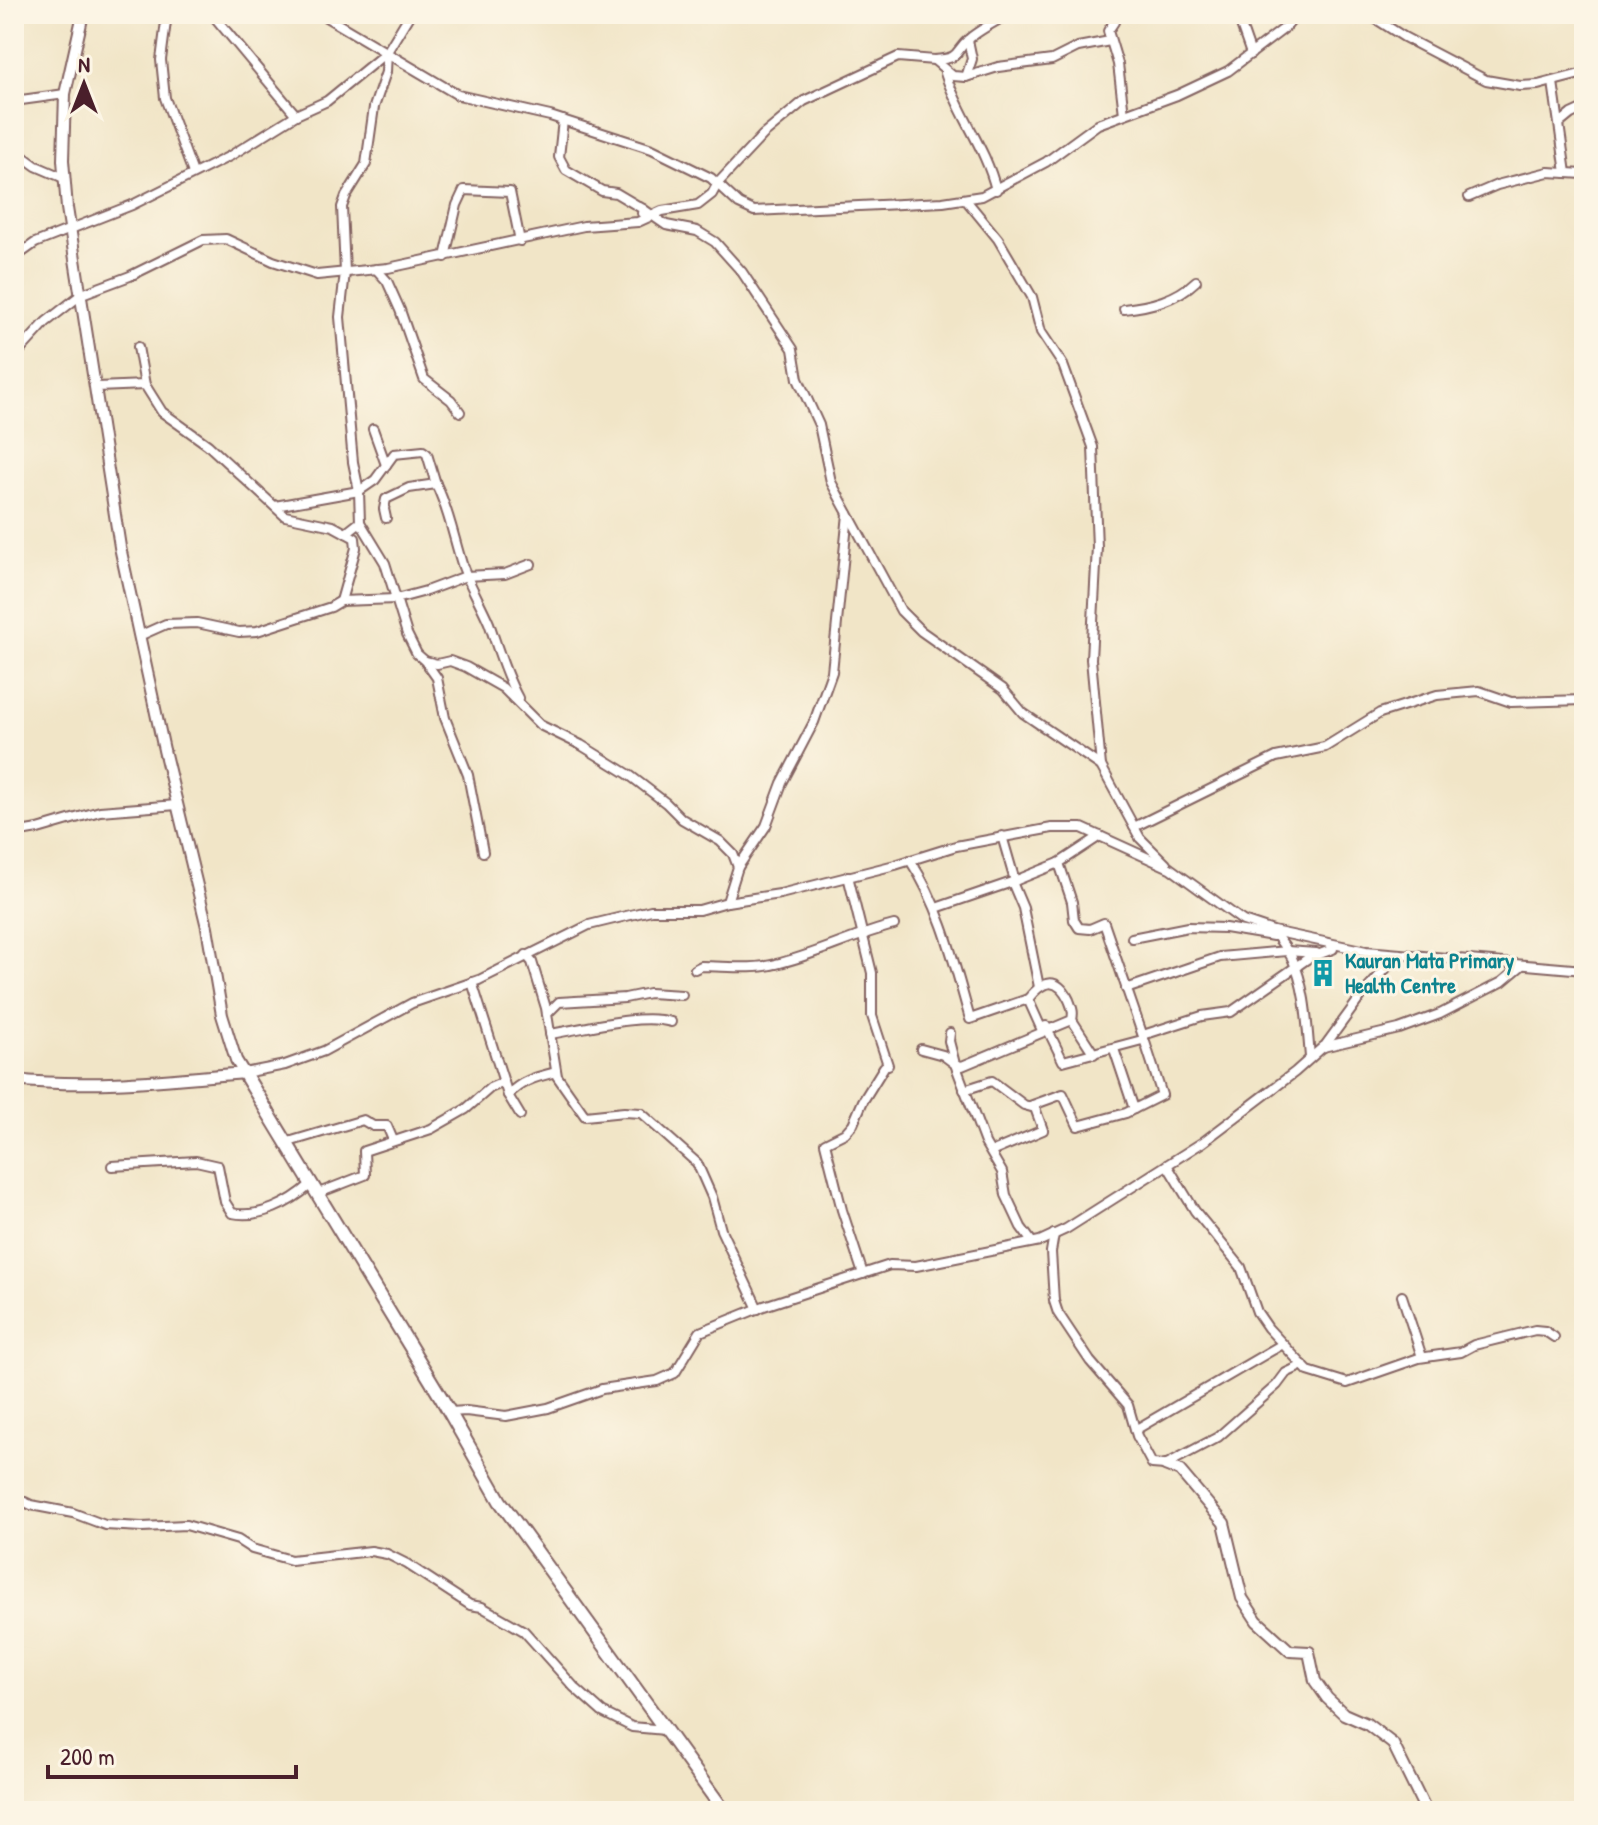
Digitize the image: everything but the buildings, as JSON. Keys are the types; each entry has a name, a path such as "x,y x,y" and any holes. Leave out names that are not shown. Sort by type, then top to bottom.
{"main road":[{"path":"244,1073 312,1190 450,1412 500,1501 724,1811"}],"street":[{"path":"83,14 65,94 64,178 71,229 120,547 207,927 222,1015 236,1060 244,1073"},
{"path":"167,14 161,60 165,98 193,173"},
{"path":"212,14 296,115"},
{"path":"321,14 458,95 563,120 652,149 718,183 739,204 754,211 966,200 996,190 1046,162 1098,124 1228,71 1286,27 1297,14"},
{"path":"14,258 35,243 132,205 230,156 296,115 327,101 387,52 410,14"},
{"path":"14,357 46,322 82,294 130,276 203,240 226,239 273,261 317,275 445,257 584,226 638,222 662,211 698,205 712,194 718,183 763,135 804,101 898,57 949,59 957,55 968,39 1009,14"},
{"path":"1114,14 1114,22 1108,31 1118,64 1124,114"},
{"path":"1237,14 1251,54"},
{"path":"1368,14 1404,37 1486,80 1520,86 1553,82 1584,73"},
{"path":"1377,19 1400,14"},
{"path":"966,77 972,59 968,39"},
{"path":"934,60 945,72 957,78 998,67 1052,60 1078,47 1110,41"},
{"path":"387,52 386,72 374,107 366,164 342,207 345,272 340,317 360,522 385,563 407,634 417,654 437,678 445,718 468,775 483,852"},
{"path":"945,72 955,102 985,155 996,190"},
{"path":"1553,82 1566,173"},
{"path":"14,101 65,94"},
{"path":"1560,123 1584,108"},
{"path":"563,120 559,157 566,170 602,191 616,193 666,225 697,231 715,242 742,272 793,349 798,379 819,425 831,482 901,611 921,631 1003,689 1023,713 1101,766"},
{"path":"14,150 36,166 64,178"},
{"path":"1469,197 1527,176 1548,172 1584,174"},
{"path":"445,257 457,205 464,190 510,192 520,241"},
{"path":"966,200 998,239 1032,297 1041,332 1063,365 1093,447 1097,547 1091,659 1101,766 1140,838 1170,868 1243,921 1275,934 1294,968 1305,1008 1310,1057"},
{"path":"638,222 643,209"},
{"path":"376,269 387,281 400,310 424,379 451,400 460,412"},
{"path":"1124,309 1167,300 1183,293 1196,281"},
{"path":"138,347 145,385 162,412 208,445 285,516 333,526 355,538 356,548 341,601"},
{"path":"97,387 145,385"},
{"path":"373,429 386,465"},
{"path":"275,506 359,491 375,480 394,454 423,451 427,454 466,576 488,621 507,677 520,703"},
{"path":"386,518 386,499 409,488 436,484"},
{"path":"727,902 738,867 766,826 782,783 814,722 832,672 848,513"},
{"path":"346,533 360,522"},
{"path":"139,636 166,624 197,623 239,632 257,631 341,601 396,599 466,576 505,574 531,564"},
{"path":"425,661 437,664 450,661 503,688 540,725 617,766 682,819 720,841 733,854 738,867"},
{"path":"1134,827 1276,757 1325,747 1380,713 1437,695 1479,691 1511,702 1584,700"},
{"path":"14,833 100,811 177,805"},
{"path":"14,1080 109,1083 244,1073 285,1065 324,1051 412,1003 472,982 589,925 651,910 699,910 727,902 780,894 1002,836 1052,828 1082,828 1170,868"},
{"path":"1002,836 1023,908 1039,987"},
{"path":"936,908 1059,863 1100,836"},
{"path":"910,860 927,886 946,930 970,1019 1028,999 1039,987 1056,983 1061,985 1074,1011 1072,1020 1094,1054"},
{"path":"1030,1106 1063,1094 1078,1126 1134,1109 1162,1095 1104,923 1090,929 1079,928 1074,920 1072,902 1059,863"},
{"path":"848,876 872,973 872,1016 886,1066 863,1101 853,1124 845,1133 825,1143 863,1274"},
{"path":"695,969 701,966 772,965 894,925"},
{"path":"1132,938 1188,927 1225,928 1399,954 1584,970"},
{"path":"1028,999 1041,1028 1046,1026 1063,1061 1142,1040 1202,1016 1231,1012 1307,959 1324,954 1333,946"},
{"path":"1126,989 1220,957 1287,951 1324,954"},
{"path":"450,1412 506,1416 548,1408 602,1389 657,1381 675,1373 700,1332 758,1309 890,1265 916,1266 1032,1242 1054,1234 1167,1165 1267,1093 1323,1047 1362,995 1399,954"},
{"path":"526,955 532,962 547,1014 556,1072 585,1116 641,1113 697,1163 726,1241 758,1309"},
{"path":"1323,1047 1399,1029 1440,1014 1502,982 1522,966"},
{"path":"472,982 508,1095 520,1115"},
{"path":"547,1014 559,1002 625,998 649,993 682,995"},
{"path":"550,1034 634,1020 657,1018 671,1022"},
{"path":"921,1049 943,1055 962,1066 1072,1020"},
{"path":"950,1033 949,1041 964,1090 1002,1172 1006,1195 1032,1242"},
{"path":"1114,1049 1134,1109"},
{"path":"508,1095 516,1086 531,1078 556,1072"},
{"path":"964,1090 992,1081 1024,1105 1035,1108 1043,1130 991,1152"},
{"path":"112,1166 196,1161 218,1166 225,1202 232,1213 246,1216 274,1208 312,1190 365,1175 364,1151 431,1129 466,1109 490,1088 504,1082"},
{"path":"285,1143 363,1120 373,1126 387,1126 393,1140"},
{"path":"1167,1165 1195,1211 1241,1267 1257,1312 1281,1345 1308,1371 1347,1383 1422,1357 1461,1352 1474,1345 1535,1330 1545,1331 1554,1337"},
{"path":"1054,1234 1051,1252 1054,1301 1058,1313 1090,1361 1128,1405 1135,1430 1152,1464 1180,1471 1224,1523 1242,1598 1257,1621 1290,1651 1309,1652 1315,1681 1327,1698 1344,1714 1367,1724 1393,1744 1426,1811"},
{"path":"1402,1296 1422,1357"},
{"path":"1135,1430 1281,1345"},
{"path":"1165,1465 1218,1437 1277,1385 1286,1373 1303,1365"},
{"path":"14,1497 31,1505 73,1513 105,1525 186,1525 291,1560 371,1551 387,1554 470,1605 482,1607 524,1631 574,1687 602,1712 632,1727 665,1730"}],"place":[{"name":"Kauran Mata Primary Health Centre","path":"1323,973"}]}
